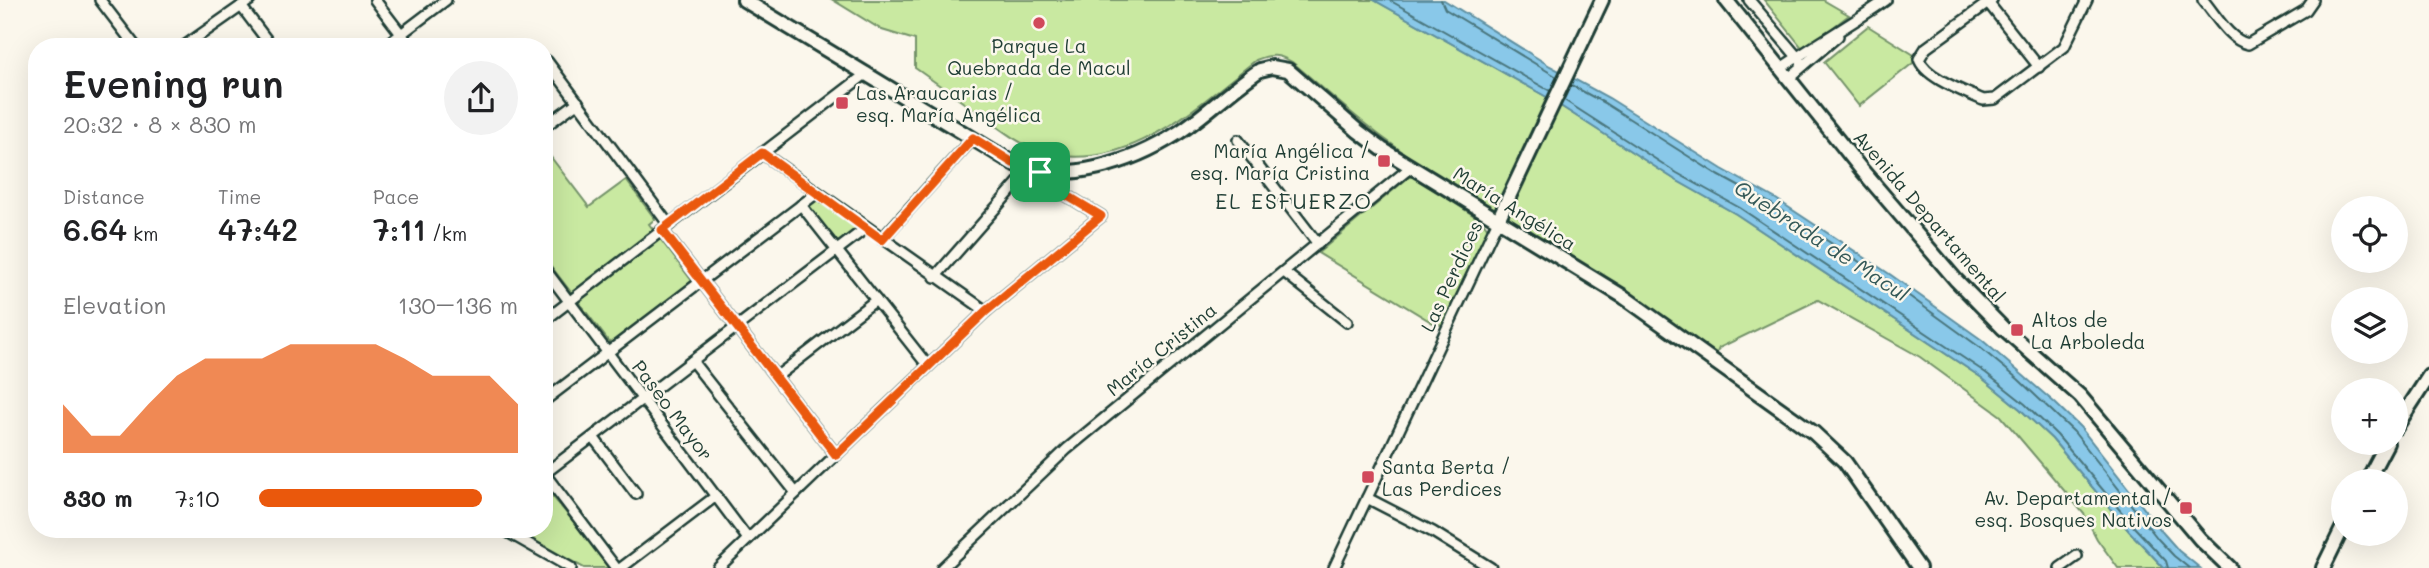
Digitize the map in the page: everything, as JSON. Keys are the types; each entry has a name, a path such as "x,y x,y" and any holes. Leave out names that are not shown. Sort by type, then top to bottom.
{"street":[{"path":"100,0 129,38"},
{"path":"196,38 250,0"},
{"path":"375,0 404,38"},
{"path":"718,568 986,311 1101,216 1056,189 1034,171 973,138 744,0"},
{"name":"Las Perdices","path":"1334,568 1602,0"},
{"name":"Avenida Departamental","path":"1726,0 1861,169 1956,280 1995,320 2080,396 2200,539 2230,568"},
{"path":"1749,0 1804,65"},
{"path":"1785,73 1797,57 1847,28 1886,0"},
{"path":"2039,67 1989,1 1926,48 1919,59 1922,67 1931,74 1983,100 1995,99 2039,67 2064,47 2087,0"},
{"path":"2203,0 2233,37 2240,43 2248,44 2306,10 2313,0"},
{"path":"396,38 446,1"},
{"path":"241,6 265,38"},
{"path":"1785,73 1804,65 1822,52 1847,28"},
{"name":"María Angélica","path":"1034,171 1071,171 1098,166 1149,148 1191,124 1254,74 1272,67 1283,68 1363,136 1644,311 1826,443 1852,472 1919,568"},
{"path":"553,71 578,102 701,281 836,455"},
{"path":"553,314 867,73"},
{"path":"553,120 578,102"},
{"path":"882,240 973,138"},
{"path":"1238,140 1318,244"},
{"path":"762,153 986,311"},
{"name":"María Cristina","path":"942,568 1067,449 1411,167"},
{"path":"935,277 1034,171"},
{"path":"553,394 817,192"},
{"path":"800,205 928,366"},
{"path":"553,466 866,228"},
{"path":"1284,272 1347,322"},
{"name":"Paseo Mayor","path":"553,280 748,539"},
{"path":"776,377 876,300"},
{"path":"692,361 796,493"},
{"path":"2408,409 2429,376"},
{"path":"593,437 636,494"},
{"path":"553,485 618,568 716,496"},
{"path":"1367,498 1433,532 1490,568"},
{"path":"518,538 572,568"},
{"path":"2323,568 2334,546"},
{"path":"2060,568 2077,556"}],"green space":[{"name":"Parque La Quebrada de Macul","path":"833,0 1374,0 1545,96 1674,179 1736,214 1982,378 2052,439 2129,531 2164,568 2118,568 2097,539 2084,514 2001,416 1920,357 1818,300 1719,348 1716,355 1423,166 1370,128 1287,59 1274,56 1256,60 1183,117 1129,146 1100,155 1070,157 1039,151 1011,136 915,68 915,40 882,30"},
{"path":"1764,0 1823,0 1849,15 1804,50"},
{"path":"1868,26 1914,55 1913,63 1859,106 1824,62"},
{"path":"553,160 589,207 626,180 655,219 649,224 692,281 610,343 553,269"},
{"path":"1409,177 1415,177 1482,221 1488,229 1442,325 1433,323 1318,253"},
{"path":"815,197 858,227 837,246 804,206"},
{"path":"553,497 612,568 584,568 530,538 553,538"}],"water":[{"name":"Quebrada de Macul","path":"1374,0 1444,0 1550,66 1609,98 1722,169 1776,199 1891,275 1982,340 2055,403 2080,427 2164,534 2200,568 2164,568 2129,531 2052,439 1982,378 1736,214 1674,179 1545,96"}],"place":[{"name":"Parque La Quebrada de Macul","path":"1039,23"},
{"name":"Las Araucarias / esq. María Angélica","path":"842,103"},
{"name":"María Angélica / esq. María Cristina","path":"1384,161"},
{"name":"Altos de La Arboleda","path":"2017,330"},
{"name":"Santa Berta / Las Perdices","path":"1368,477"},
{"name":"Av. Departamental / esq. Bosques Nativos","path":"2186,508"}],"district":[{"name":"EL ESFUERZO","path":"1294,200"}],"route":[{"path":"973,138 1013,163 1040,172 1056,189 1101,216 986,311 836,455 662,230 762,153 882,240 973,138"}]}
